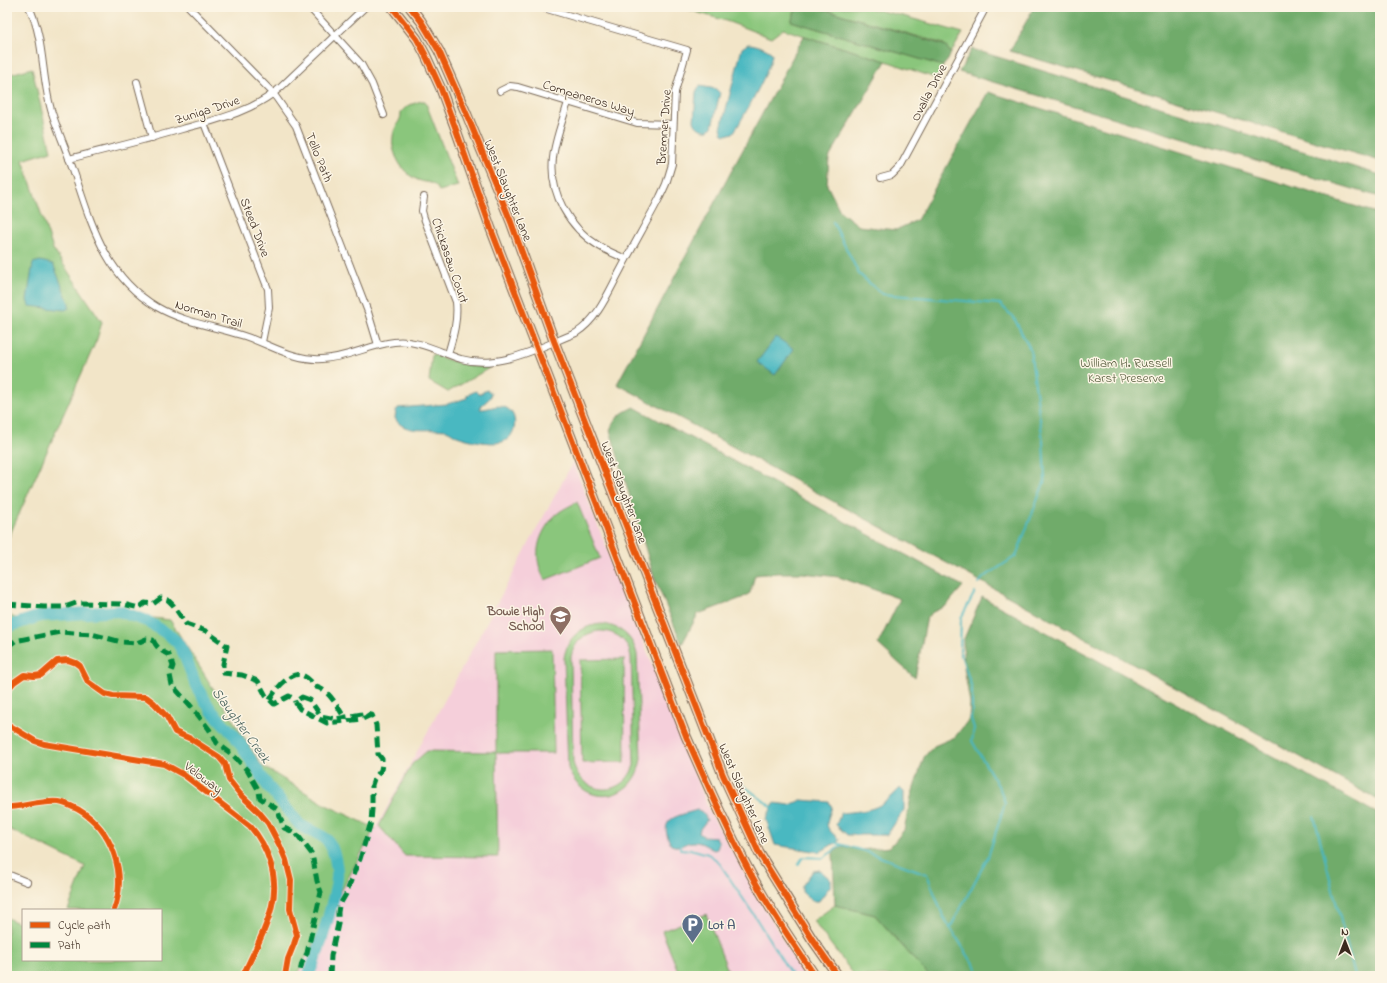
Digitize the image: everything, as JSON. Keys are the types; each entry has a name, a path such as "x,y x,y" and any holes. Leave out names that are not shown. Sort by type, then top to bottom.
{"main road":[{"name":"West Slaughter Lane","path":"392,7 417,39 425,54 453,120 491,229 686,736 712,797 745,864 782,928 815,976"},
{"name":"West Slaughter Lane","path":"410,7 421,21 439,50 511,222 554,342 723,775 759,853 812,939 838,976"},
{"path":"453,120 467,115"},
{"path":"706,782 723,775"}],"street":[{"name":"Norman Trail","path":"28,7 38,36 51,111 100,245 117,270 133,289 156,306 177,317 241,335 300,357 315,359 333,358 378,346 401,342 415,343 471,361 480,362 505,360 554,342"},
{"name":"Tello Path","path":"189,7 273,93 292,120 302,139 368,312 378,346"},
{"path":"309,7 336,35 365,70 384,115"},
{"name":"Zuniga Drive","path":"69,159 222,118 247,108 273,93 365,7"},
{"name":"Bremner Drive","path":"540,7 687,50 675,92 673,152 669,175 660,197 591,321 585,328 554,342"},
{"name":"Ovalla Drive","path":"881,178 892,175 900,167 986,7"},
{"path":"137,82 152,138"},
{"name":"Companeros Way","path":"500,90 510,86 518,87 637,123 673,124"},
{"path":"568,102 553,159 553,173 558,196 568,217 584,235 599,246 626,259"},
{"name":"Steed Drive","path":"204,123 268,289 269,308 262,342"},
{"name":"Chickasaw Court","path":"424,197 422,211 424,218 456,302 456,325 448,354"},
{"path":"7,874 27,882"}],"shaded area":[{"name":"Bowie High School","path":"573,462 710,812 796,963 806,976 296,976"}],"green space":[{"path":"680,7 797,7 791,21 943,66 938,79 783,29 771,38 729,22"},
{"path":"797,7 816,7 944,45 951,53 943,66 791,21"},
{"path":"816,7 864,7 903,16 963,33 951,53 944,44"},
{"path":"1034,7 1380,7 1380,161 1010,51"},
{"name":"William H. Russell Karst Preserve","path":"804,36 886,61 829,158 827,185 840,211 859,226 896,230 917,220 988,92 1380,214 1380,801 1118,656 617,384"},
{"path":"972,49 1380,175 1380,197 959,72"},
{"path":"32,68 51,151 23,160 53,249 102,322 97,339 7,541 7,75"},
{"path":"425,101 458,186 439,191 435,185 418,180 409,175 396,157 393,147 393,138 394,130 400,119 401,112 407,106"},
{"path":"432,354 468,365 491,367 448,392 429,381"},
{"path":"634,407 963,586 946,606 933,612 927,617 915,678 878,644 900,599 839,577 802,573 755,575 750,593 742,598 698,614 682,644 654,577 610,430 614,421 619,416"},
{"path":"577,502 600,558 545,580 541,572 538,556 538,549 542,534 554,516 563,509"},
{"path":"982,597 1380,815 1380,976 929,976 875,915 835,905 833,853 843,846 860,850 890,847 904,830 911,797 924,757 934,746 955,737 969,719 970,703 964,668 963,641"},
{"path":"113,613 170,620 262,766 326,805 375,828 296,976 7,976 7,918 22,925 22,961 162,961 162,909 68,909 85,866 11,830 7,830 7,614 23,622"},
{"path":"596,625 610,625 621,630 633,643 637,654 641,758 637,773 630,784 620,792 608,795 596,795 585,790 575,781 568,768 564,658 572,638 583,629","holes":["605,631 616,635 624,641 631,657 634,765 629,776 621,784 612,788 602,789 593,787 584,782 577,773 573,762 571,657 572,652 580,639 594,632"]},
{"path":"552,649 554,753 496,753 498,857 405,856 379,826 412,764 427,751 496,752 496,650"},
{"path":"624,659 625,762 582,763 580,660"},
{"path":"835,905 875,915 929,976 855,976 813,921"},
{"name":"Lot A","path":"706,914 730,976 680,976 662,931"}],"water":[{"path":"748,44 770,51 772,53 771,60 763,79 738,126 733,133 726,135 723,134 721,128 742,48"},
{"path":"700,86 716,89 720,93 712,127 709,130 704,130 696,126 694,121 696,92"},
{"path":"40,261 53,264 69,303 69,308 65,310 29,306 27,300 33,263"},
{"path":"776,337 794,349 775,375 757,362"},
{"path":"487,390 491,393 490,398 482,405 480,409 501,406 513,414 515,425 511,436 502,442 491,443 473,440 457,436 446,430 411,429 404,427 395,418 398,408 447,404 467,398 467,395 476,391 479,394"},
{"path":"900,788 904,792 904,810 887,835 847,835 836,825 841,813 874,808 893,796"},
{"path":"801,800 829,802 832,807 827,826 840,840 820,852 775,845 766,819 774,803 790,805"},
{"path":"697,810 703,813 707,820 700,829 699,833 703,836 716,837 719,843 717,849 714,850 701,843 695,842 680,846 671,845 666,829 668,823 676,817"},
{"path":"820,870 831,880 831,885 819,901 812,901 802,892 802,886 813,871"}],"waterway":[{"path":"833,222 859,274 882,294 1000,304 1014,318 1030,349 1043,441 1045,480 1016,556 983,578 979,583"},
{"path":"950,928 988,857 1005,803 1000,789 972,741 974,728 971,719 972,688 960,652 961,618 975,592"},
{"name":"Slaughter Creek","path":"7,627 40,616 119,611 147,621 177,642 183,652 196,686 211,710 235,736 267,785 300,825 324,837 332,848 337,869 336,888 322,938 308,976"},
{"path":"735,779 773,808"},
{"path":"1314,816 1355,976"},
{"path":"833,842 864,851 927,874 943,916 981,976"},
{"path":"681,844 680,849 694,850 708,854 718,861 792,976"},
{"path":"798,865 803,857 823,858 842,845"}],"marked path":[{"path":"7,604 44,607 65,607 76,603 123,604 139,608 145,603 153,604 161,598 168,600 186,624 206,631 227,646 223,664 223,673 242,675 258,681 266,696 274,704 289,696 294,699 295,702"},
{"path":"7,647 15,641 60,632 92,634 121,642 137,643 146,639 153,640 160,649 169,655 173,666 170,675 172,685 209,729 217,743 233,755 247,770 259,791 260,798 277,809 284,828 296,833 312,854 317,881 321,892 307,953 302,963 299,976"},
{"path":"270,700 277,689 284,682 298,674 307,678 316,687 329,695 345,718"},
{"path":"302,697 310,700 321,716 336,719 367,713 369,716 362,719 327,723 300,709 295,702 302,697"},
{"path":"330,976 331,956 338,924 339,906 346,894 360,859 371,822 372,785 374,779 381,770 382,764 382,759 378,754 376,725 372,715 368,715"}],"cycle path":[{"path":"392,7 417,39 441,89 491,229 686,736 722,816 753,878 778,920 815,976"},
{"path":"410,7 421,21 439,51 511,222 554,341 723,775 759,853 812,939 838,976"},
{"name":"Veloway","path":"7,690 14,682 24,675 41,675 57,661 68,660 80,666 88,682 105,694 113,696 146,697 167,717 175,732 191,739 219,757 225,764 229,780 240,794 268,823 286,860 291,880 290,909 297,935 288,959 285,976"},
{"name":"Veloway","path":"7,724 35,741 44,744 164,764 184,775 250,826 267,853 273,873 274,895 267,922 243,976"},
{"path":"7,807 46,802 59,802 79,810 91,819 101,829 108,841 118,868 118,896 114,909"}],"place":[{"name":"Bowie High School","path":"560,636"},
{"name":"Lot A","path":"693,944"}]}
